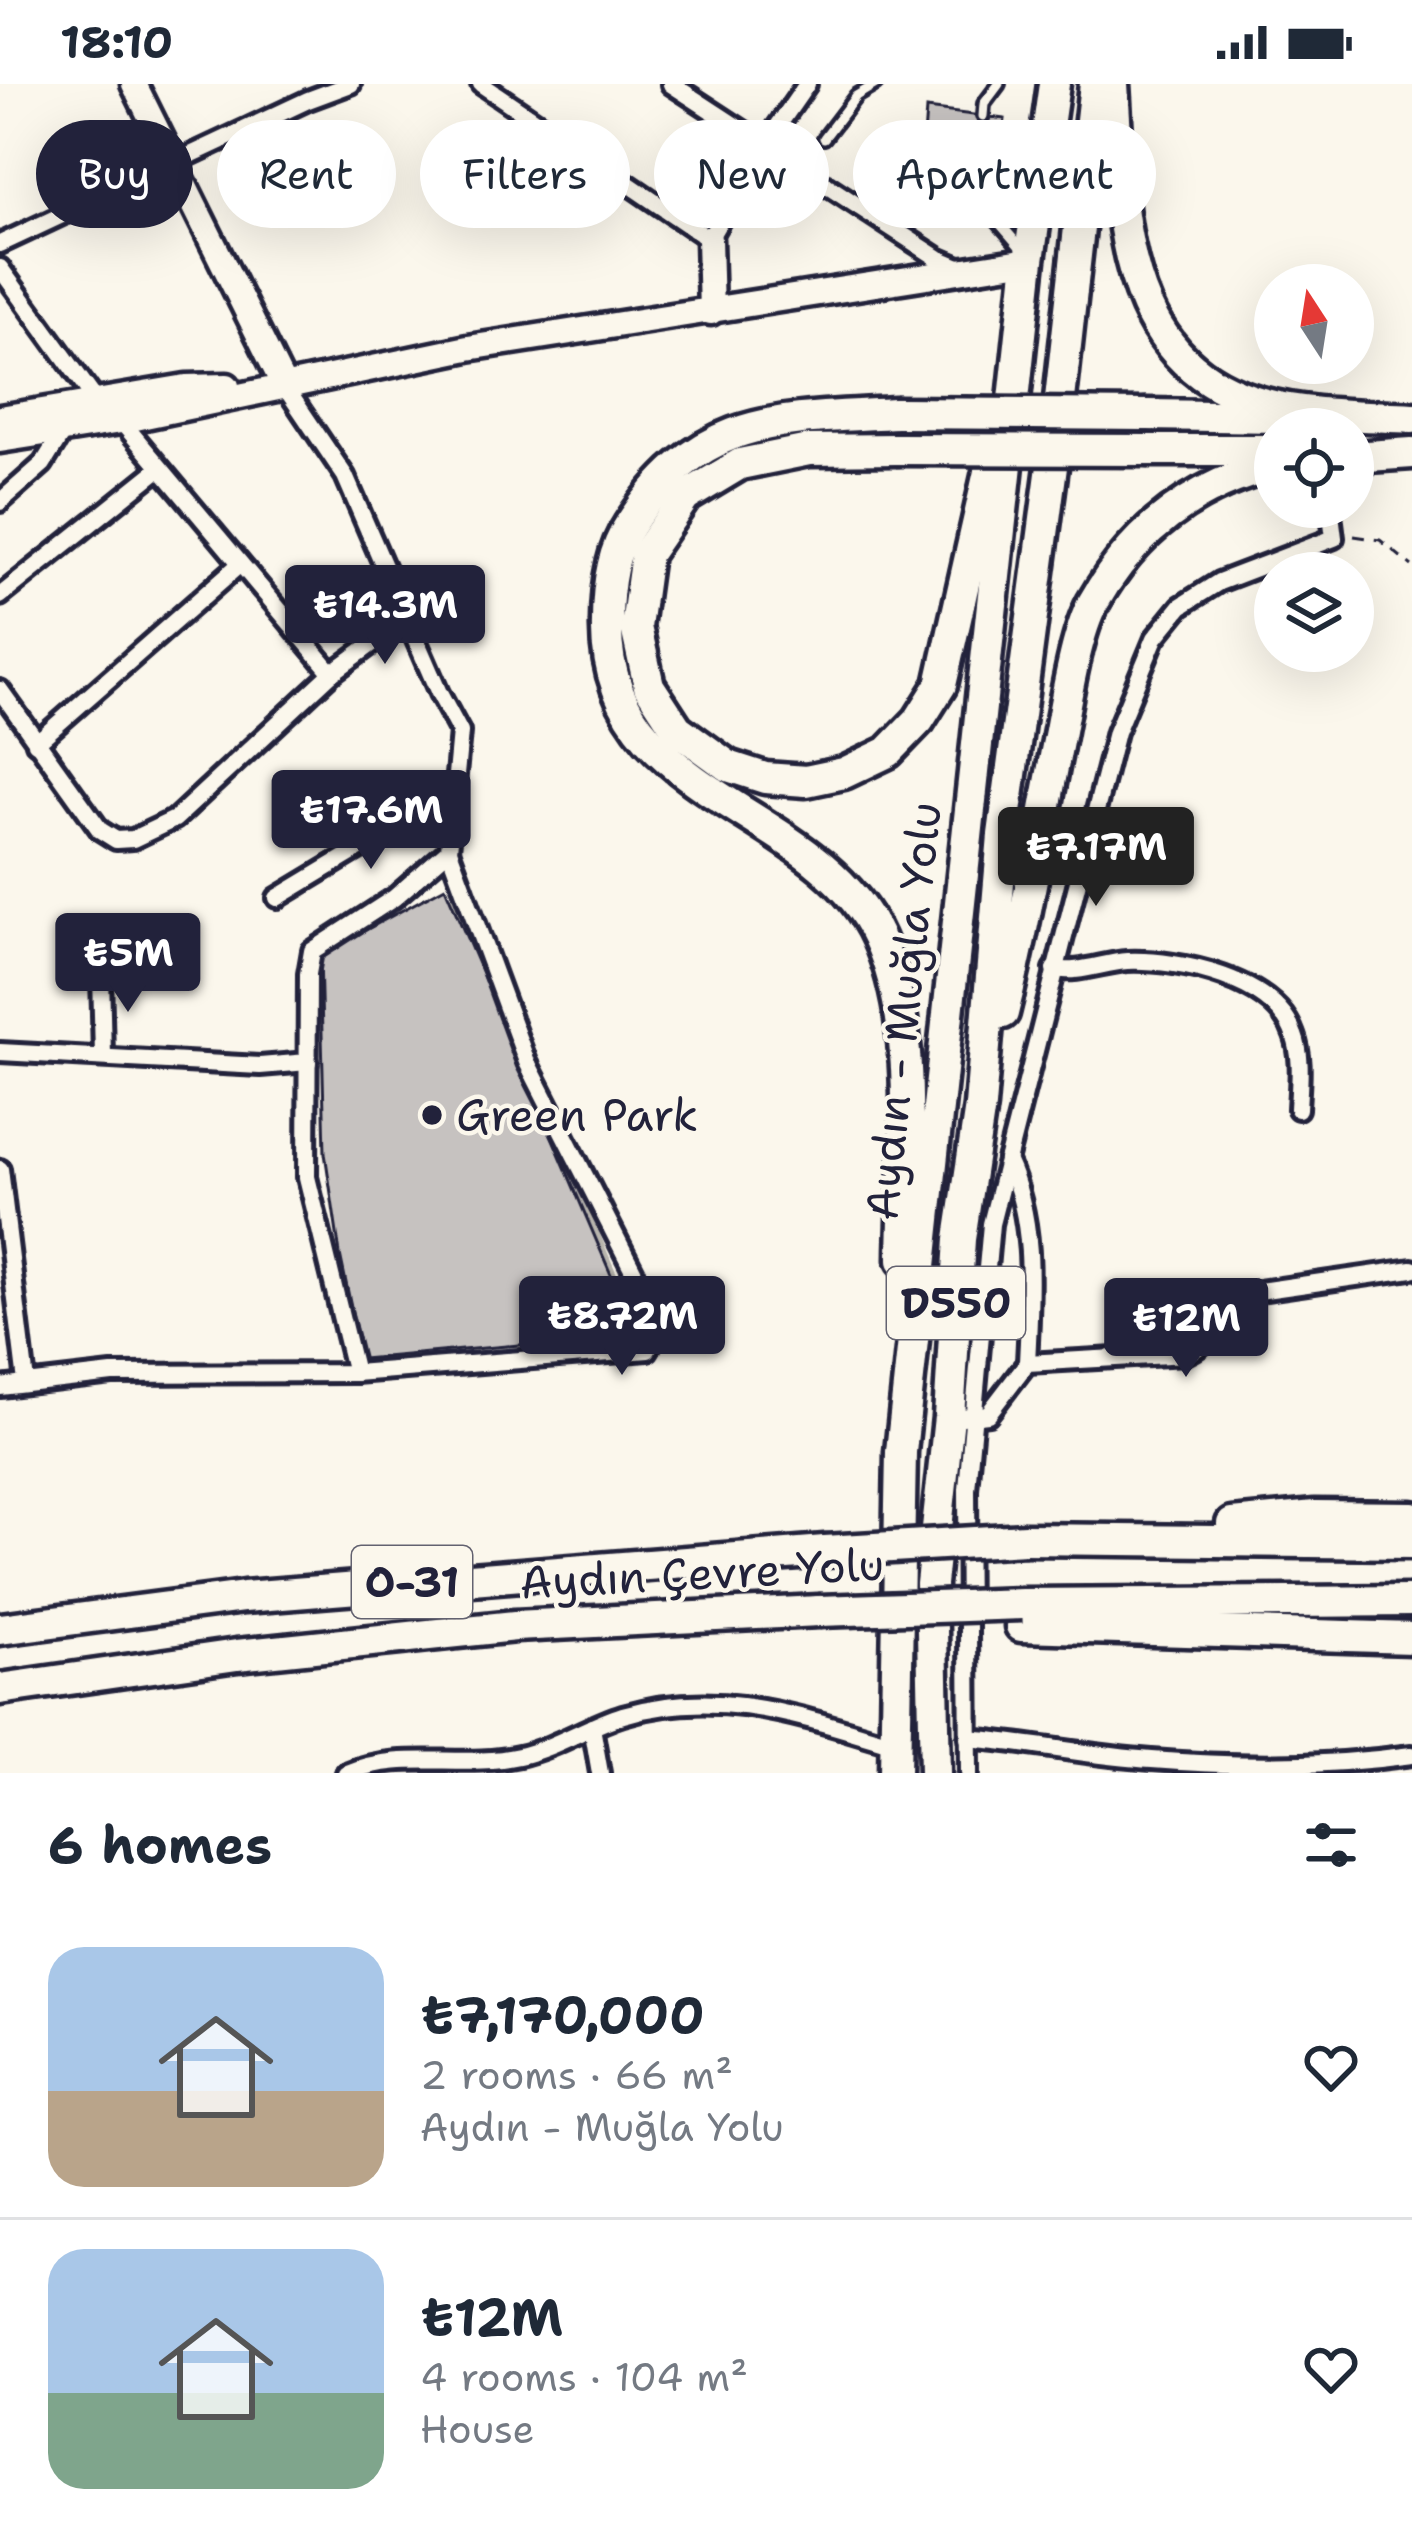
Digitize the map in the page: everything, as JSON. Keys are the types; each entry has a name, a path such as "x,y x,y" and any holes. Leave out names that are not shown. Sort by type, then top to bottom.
{"highway":[{"name":"D550","path":"1029,264 1054,84"},
{"name":"Aydın - Muğla Yolu","path":"935,1773 931,1584 960,1417 960,1238 980,1106 1003,835 1055,445 1096,84"},
{"path":"1113,84 1121,222 1128,259 1141,299 1163,335 1188,363 1225,388 1262,402 1300,411 1412,419"},
{"path":"1029,264 1008,352 992,450 987,484 941,685 919,720 888,752 844,773 806,782 765,778 728,766 677,729 649,686 636,627 646,554 685,497 740,464 809,449 896,449 992,450 1149,451 1254,450"},
{"name":"Aydın - Muğla Yolu","path":"894,1759 901,1452 1029,264"},
{"path":"901,1452 904,1042 899,999 858,901 828,870 671,765 629,712 606,641 608,587 623,534 652,488 687,457 727,435 771,422 896,413 1412,419"},
{"path":"1374,454 1412,453"},
{"path":"980,1106 1015,966 1066,695 1090,607 1136,540 1186,499 1254,470"},
{"path":"1072,1538 1315,1516 1412,1516"},
{"name":"Aydın Çevre Yolu","path":"0,1629 244,1597 824,1551 1072,1538 1412,1544"},
{"path":"1021,1615 1412,1601"},
{"name":"Aydın Çevre Yolu","path":"0,1688 237,1655 515,1626 819,1611 1021,1615"},
{"path":"1021,1615 1412,1638"}],"main road":[{"path":"134,84 152,120"},
{"path":"193,202 283,384"},
{"path":"709,238 711,312"},
{"path":"0,440 121,422 468,348 1029,264"},
{"path":"0,418 186,387 283,384"}],"street":[{"path":"193,153 351,84"},
{"path":"481,84 709,238 715,228"},
{"path":"671,84 725,120"},
{"path":"782,120 807,84"},
{"path":"829,188 938,258 968,270"},
{"path":"0,244 36,227"},
{"path":"0,268 97,402"},
{"path":"0,1387 112,1374 355,1373 647,1350 653,1340 642,1288 526,1062 449,850 460,732 345,476 283,384"},
{"path":"121,422 332,674"},
{"path":"0,502 43,464 64,430"},
{"path":"0,596 160,468"},
{"path":"969,1773 967,1489 960,1417 991,1224 1116,732 1155,638 1181,606 1219,582 1334,538 1333,528"},
{"path":"36,743 240,564"},
{"path":"0,690 100,830 116,840 146,836 175,819 332,674 407,618"},
{"path":"277,898 430,806 454,803"},
{"path":"355,1373 307,1177 312,951 394,898 449,850"},
{"path":"1054,969 1158,963 1204,972 1262,994 1283,1014 1296,1040 1298,1109"},
{"path":"101,974 103,1055"},
{"path":"0,1052 260,1066 308,1062"},
{"path":"960,1417 988,1414 1027,1363 1024,1209 1007,1160"},
{"path":"0,1169 26,1382"},
{"path":"1027,1363 1186,1354 1204,1346 1220,1328 1224,1306 1238,1294 1412,1269"},
{"path":"346,1773 374,1761 518,1756 624,1715 685,1703 731,1702 790,1713 894,1759"},
{"path":"592,1727 600,1773"},
{"path":"968,1738 1150,1760 1338,1768 1412,1756"}],"lane":[{"path":"829,131 856,96 876,84"},
{"path":"986,84 998,85"},
{"path":"983,116 984,104 998,85"},
{"path":"1001,228 1029,264"}],"path":[{"path":"1334,538 1358,535 1380,540 1412,566"}],"building":[{"path":"926,109 1005,119 1005,120 925,120"},
{"name":"Green Park","path":"445,887 627,1312 630,1335 362,1359 325,1153 320,955"}],"place":[{"name":"Green Park","path":"432,1115"}]}
